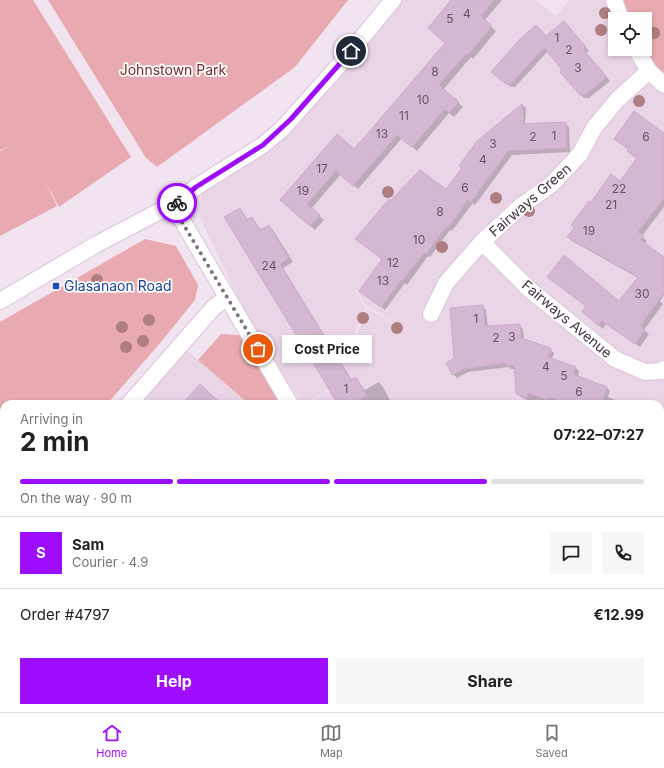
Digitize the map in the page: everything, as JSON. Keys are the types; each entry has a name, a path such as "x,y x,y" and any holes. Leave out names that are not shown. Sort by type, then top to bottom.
{"street":[{"path":"0,300 98,244 156,213 175,206 196,187 263,145 282,129 341,63 393,0"},
{"path":"614,0 618,12"},
{"path":"640,56 649,71 664,85"},
{"name":"Fairways Green","path":"431,314 446,283 482,242 521,206 552,184 580,154 594,128 617,100 649,71"},
{"path":"175,206 182,222 288,400"},
{"name":"Fairways Avenue","path":"482,242 529,289 615,359 645,372 661,371 664,369"},
{"path":"133,400 214,307 227,298"}],"shaded area":[{"path":"397,0 536,0 556,16 569,0 608,0 612,12 608,12 608,56 630,56 648,82 664,90 664,400 523,400 512,393 521,400 313,400 336,386 367,308 430,345 366,306 348,276 365,307 335,385 312,400 299,400 266,348 238,298 199,215 203,186 267,147"},
{"path":"184,348 244,400 140,400"}],"green space":[{"path":"0,0 33,0 131,157 59,207 45,181 57,206 0,236 0,151 12,145 0,150"},
{"name":"Johnstown Park","path":"48,0 348,0 295,67 157,167 146,158"},
{"path":"619,0 664,0 664,75 653,68 648,56 652,56 652,12 623,12"},
{"path":"145,239 176,246 198,285 195,300 110,400 0,400 0,322"},
{"path":"221,334 239,335 258,349 281,400 244,400 198,360"}],"building":[{"path":"451,0 494,0 481,16 492,26 468,55 466,54 439,85 459,102 449,113 445,109 412,147 397,135 353,186 336,171 307,204 320,215 310,226 280,200 337,134 354,149 369,132 445,43 428,28"},
{"path":"564,21 586,47 583,49 607,77 585,95 580,95 560,72 562,70 544,48 511,84 506,84 491,72 520,39 536,25 546,36"},
{"path":"522,104 522,124 566,122 567,148 508,151 471,202 468,200 448,228 446,227 426,254 424,253 402,281 401,280 381,307 359,291 382,259 355,239 389,199 390,201 420,170 446,189 462,168 459,166 477,141"},
{"path":"634,111 664,133 664,198 638,232 644,236 641,240 664,257 664,293 640,326 645,330 635,344 602,321 598,326 582,312 586,306 547,277 564,255 619,301 638,277 567,237 574,228 571,225 589,201 591,202 611,174 620,181 637,158 627,151 628,149 614,139"},
{"path":"240,208 247,220 252,217 260,230 269,225 289,258 280,264 351,380 356,377 367,396 359,400 335,400 224,217"},
{"path":"483,305 485,326 520,324 521,338 551,348 548,357 576,367 573,374 607,387 602,400 556,400 548,397 547,400 528,393 527,399 516,394 514,365 506,366 506,363 464,369 452,375 446,363 454,358 450,308"},
{"path":"200,384 218,400 186,400"}],"way so far":[{"path":"177,203 175,206 182,222 258,349"}],"place":[{"name":"Glasanaon Road","path":"56,286"},
{"name":"Cost Price","path":"258,349"}],"route":[{"path":"177,203 196,187 263,145 282,129 351,51"}]}
